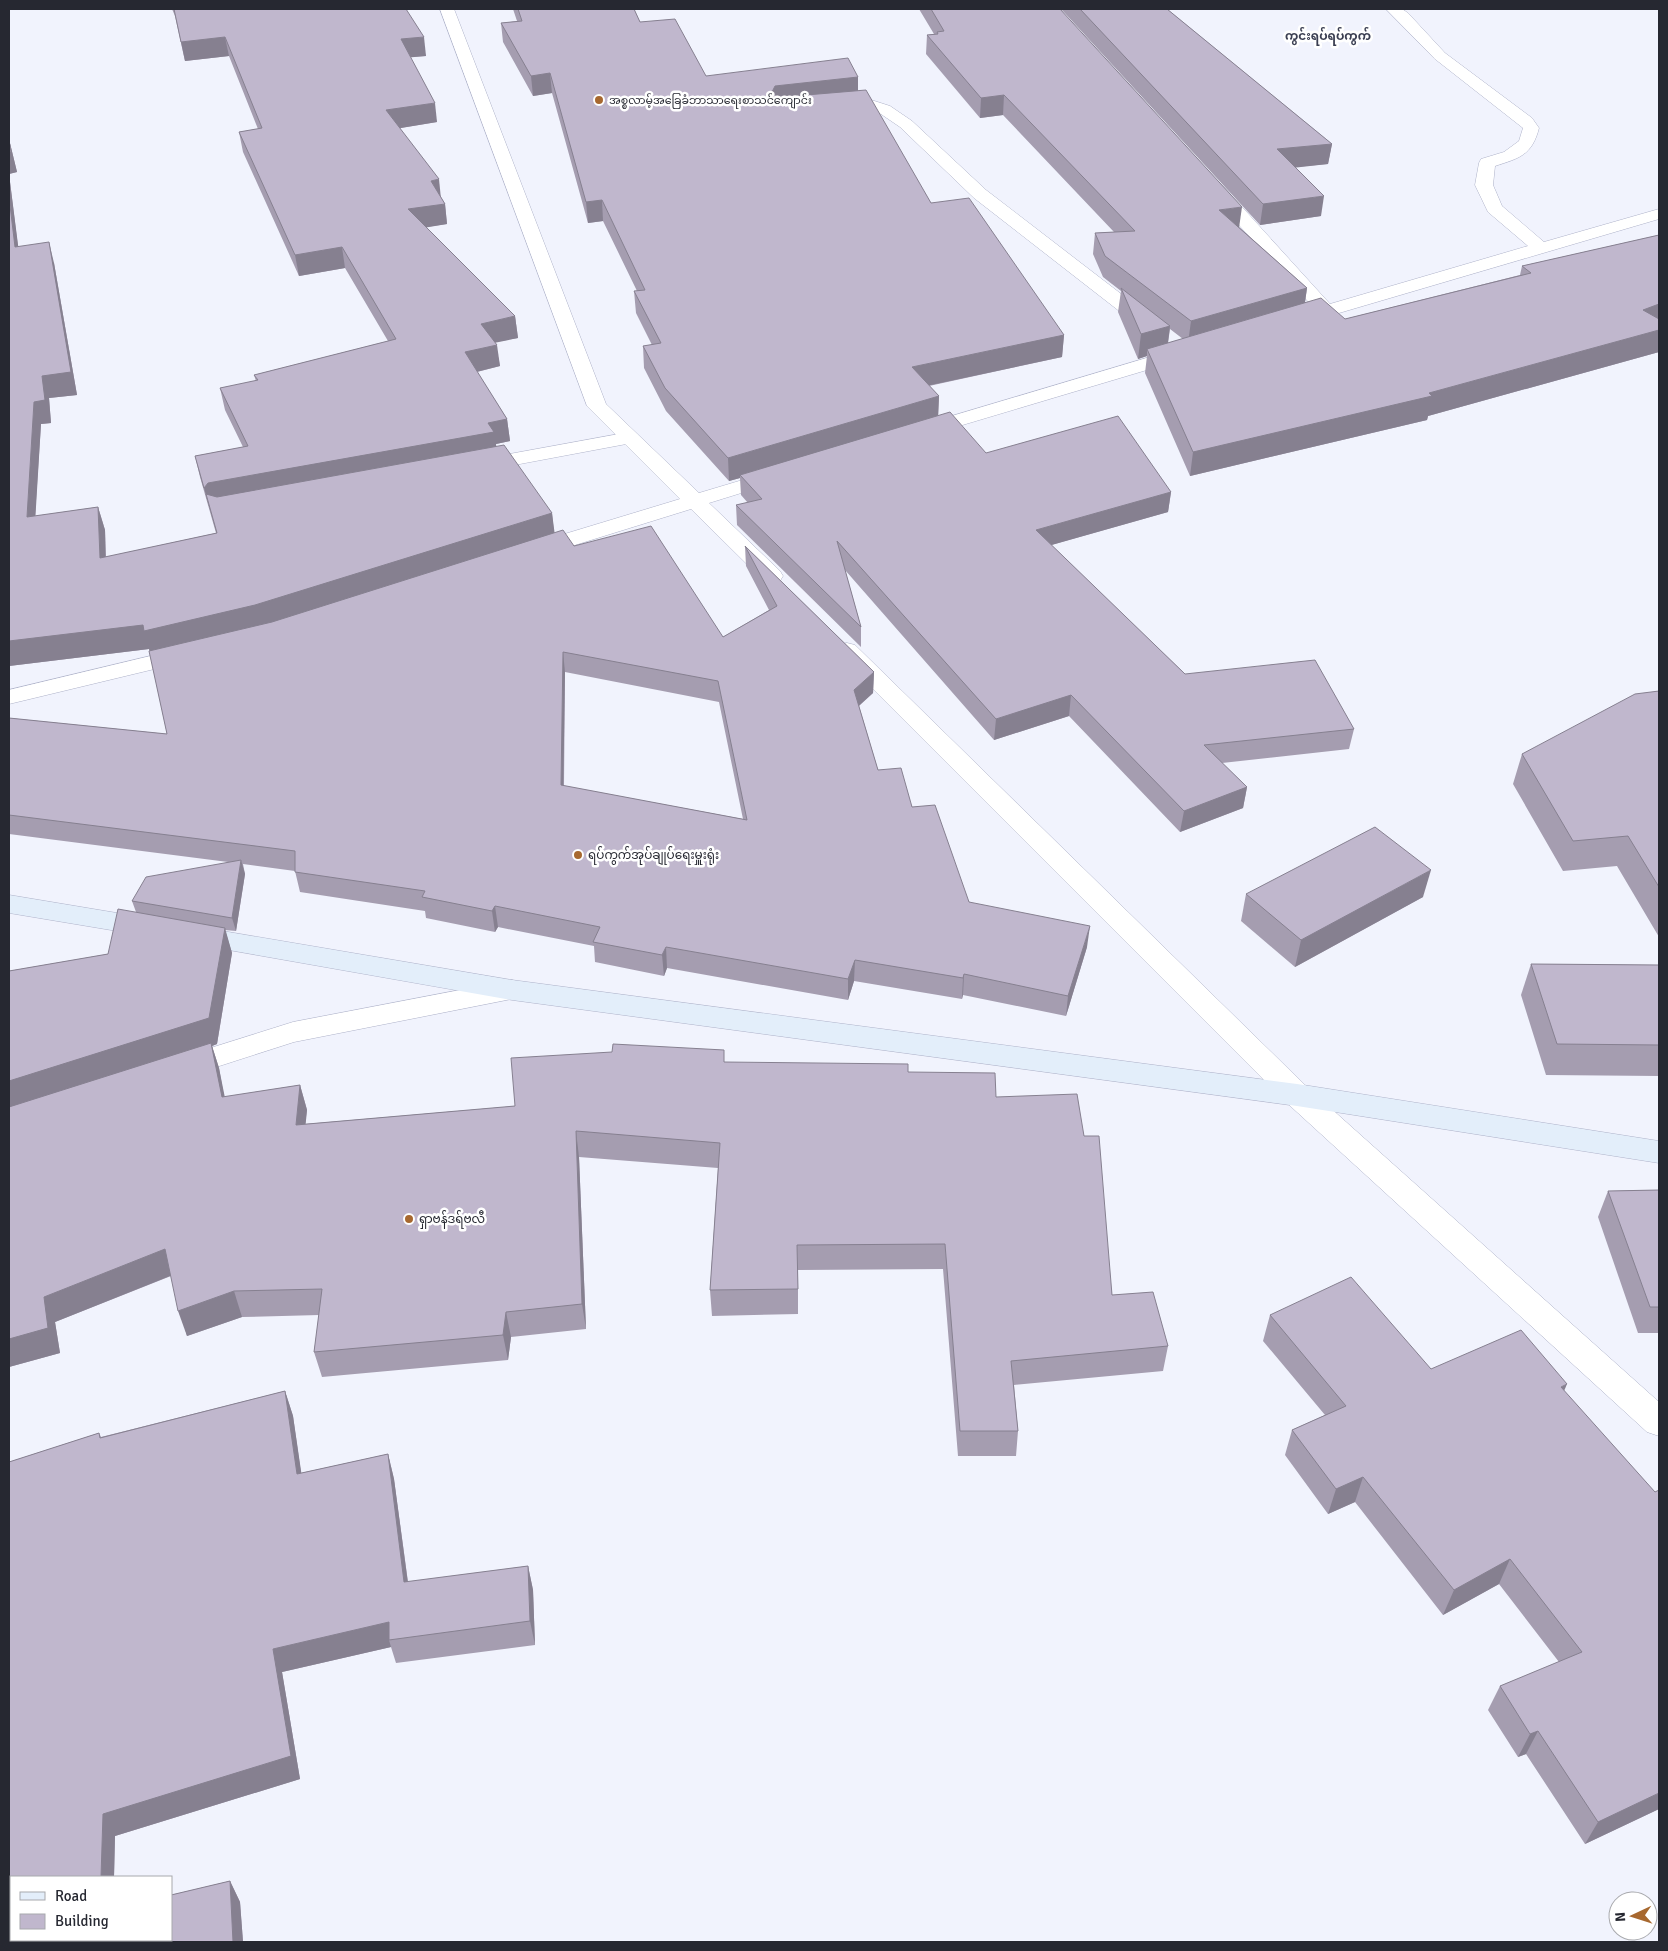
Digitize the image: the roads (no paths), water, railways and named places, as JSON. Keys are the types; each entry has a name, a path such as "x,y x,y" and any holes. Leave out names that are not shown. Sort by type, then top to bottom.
{"main road":[{"path":"9,904 512,990 1297,1095 1659,1152"}],"street":[{"path":"448,9 596,406 787,591"},
{"path":"1393,9 1403,16 1440,56 1526,121 1531,128 1527,143 1510,156 1487,163 1484,185 1494,208 1542,249"},
{"path":"819,108 865,104 884,109 906,124 980,194 1178,344 902,438"},
{"path":"1205,178 1326,310"},
{"path":"1279,324 1659,214"},
{"path":"455,470 630,438"},
{"path":"515,557 799,469"},
{"path":"830,633 1297,1095 1659,1422"},
{"path":"9,697 210,649"},
{"path":"151,1078 293,1032 512,990"}],"place":[{"name":"အစ္စလာမ့်အခြေခံဘာသာရေးစာသင်ကျောင်း","path":"599,100"},
{"name":"ရပ်ကွက်အုပ်ချုပ်ရေးမှူးရုံး","path":"578,855"},
{"name":"ရှာဗန်ဒရ်ဗလီ","path":"409,1219"}],"district":[{"name":"ကွင်းရပ်ရပ်ကွက်","path":"1328,36"}]}
